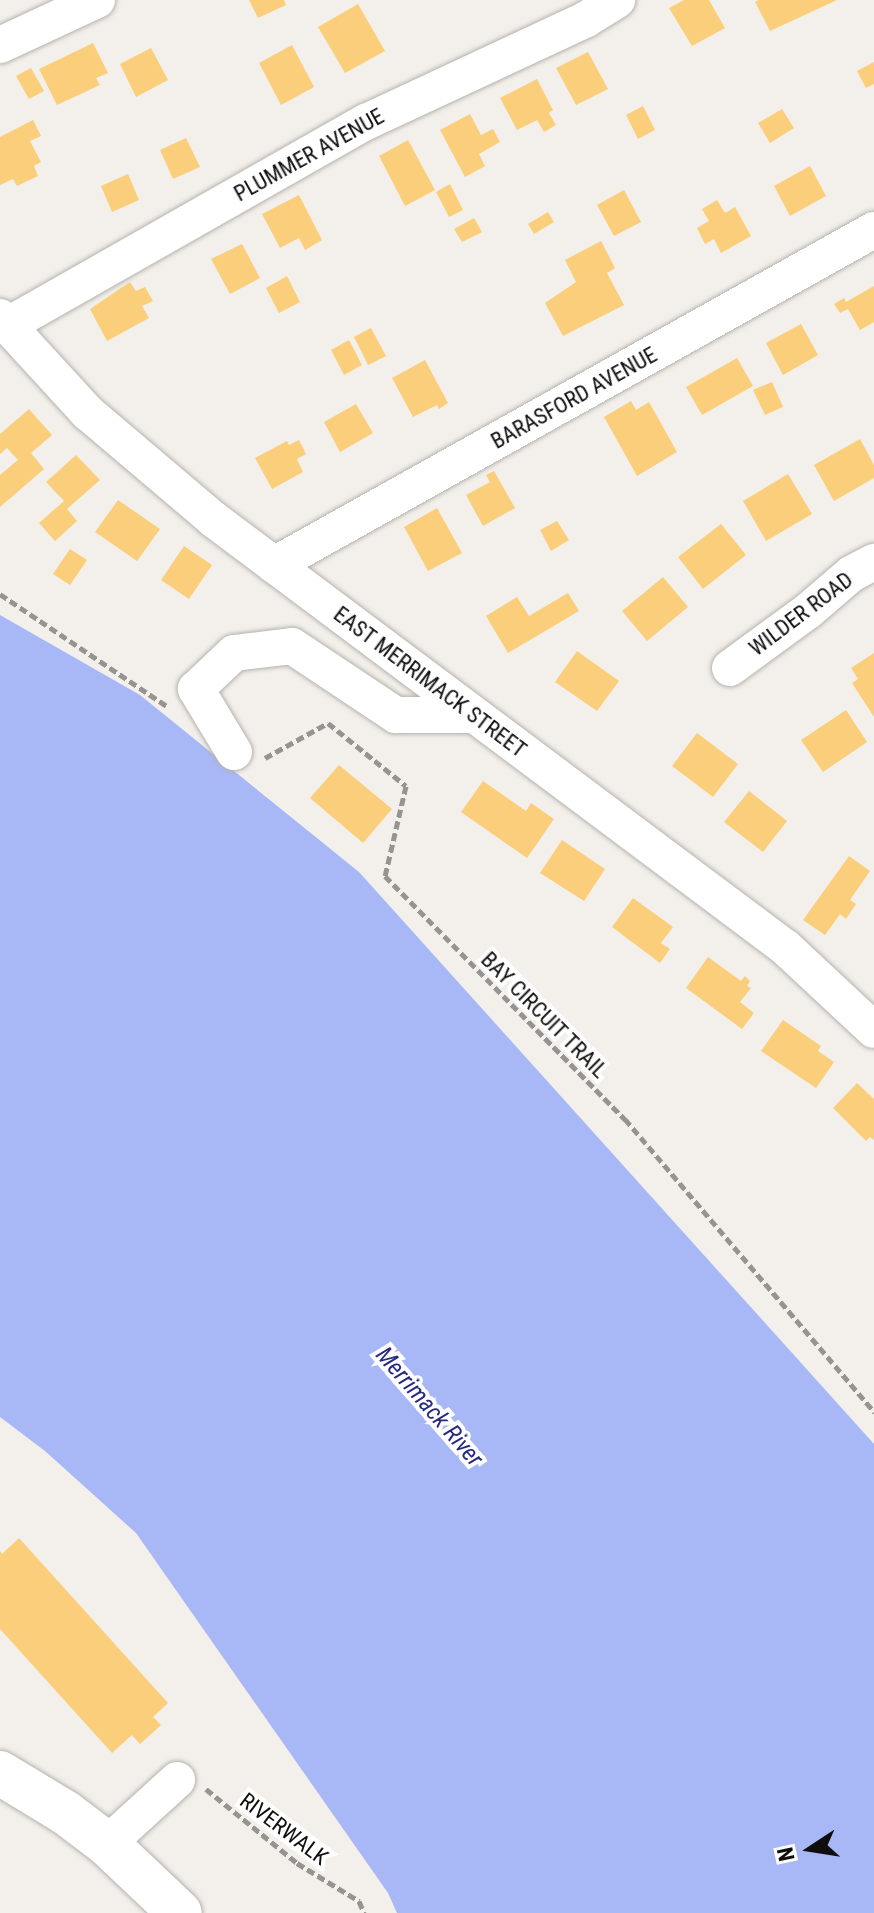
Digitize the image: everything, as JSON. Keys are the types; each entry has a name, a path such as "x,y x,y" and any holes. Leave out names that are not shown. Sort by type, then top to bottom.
{"main road":[{"path":"0,1773 66,1813 107,1844 180,1913"}],"street":[{"path":"0,45 97,0"},
{"name":"PLUMMER AVENUE","path":"4,321 366,122 585,20 617,0"},
{"name":"BARASFORD AVENUE","path":"274,565 874,230"},
{"name":"EAST MERRIMACK STREET","path":"4,321 87,412 213,519 786,948 874,1030"},
{"name":"WILDER ROAD","path":"730,668 808,611 851,574 874,562"},
{"path":"234,752 196,689 234,653 292,646 396,715 473,715"},
{"path":"107,1844 177,1780"}],"path":[{"path":"0,594 169,708"},
{"name":"BAY CIRCUIT TRAIL","path":"234,752 250,766 328,723 406,786 385,876 625,1119 874,1412"},
{"name":"RIVERWALK","path":"177,1780 205,1788 297,1863 359,1901 364,1913"}],"water":[{"name":"Merrimack River","path":"0,615 140,695 359,872 874,1444 874,1913 397,1913 388,1893 136,1533 45,1451 0,1417"}],"building":[{"path":"249,0 284,0 286,5 258,18"},
{"path":"684,0 709,0 725,28 692,46 669,8"},
{"path":"837,0 770,31 755,2"},
{"path":"358,4 385,51 345,73 318,27"},
{"path":"93,43 108,73 96,78 100,85 57,105 39,69"},
{"path":"292,45 314,87 281,105 259,63"},
{"path":"151,48 168,80 136,97 120,64"},
{"path":"588,52 608,89 576,105 556,68"},
{"path":"874,62 874,84 866,88 857,71"},
{"path":"31,68 44,91 29,99 16,76"},
{"path":"537,79 553,110 549,113 556,125 544,132 537,120 517,130 500,98"},
{"path":"643,106 655,130 638,139 626,115"},
{"path":"782,109 794,128 770,143 758,123"},
{"path":"470,114 481,135 493,129 500,142 479,154 485,166 465,177 440,130"},
{"path":"33,120 41,136 30,141 41,162 34,166 38,176 17,186 13,179 0,185 0,137"},
{"path":"186,138 200,167 173,179 160,150"},
{"path":"408,140 435,190 405,206 379,156"},
{"path":"810,166 826,196 790,216 774,186"},
{"path":"128,174 139,200 112,212 101,186"},
{"path":"450,184 463,210 449,217 436,192"},
{"path":"624,190 641,222 614,236 597,205"},
{"path":"299,195 322,240 305,250 299,238 280,248 262,214"},
{"path":"717,200 725,213 735,207 751,236 721,253 714,239 705,244 697,228 709,221 702,209"},
{"path":"548,212 554,222 534,234 528,224"},
{"path":"474,218 482,232 462,242 454,229"},
{"path":"601,241 615,268 607,273 624,305 563,336 545,303 576,282 565,260"},
{"path":"242,244 260,278 230,294 211,259"},
{"path":"287,276 300,302 279,313 266,288"},
{"path":"130,282 136,291 145,287 153,301 142,306 149,318 107,341 90,309"},
{"path":"874,286 874,322 860,330 848,309 840,313 834,304 844,298 846,302"},
{"path":"801,324 818,355 783,375 766,343"},
{"path":"371,328 386,356 368,365 354,337"},
{"path":"349,340 362,365 344,375 331,350"},
{"path":"737,358 753,386 702,415 686,387"},
{"path":"425,360 448,403 413,417 392,378"},
{"path":"772,382 783,407 765,415 753,390"},
{"path":"631,401 636,410 649,402 677,452 637,476 604,417"},
{"path":"356,404 373,433 340,452 324,422"},
{"path":"29,409 52,435 31,453 44,469 0,507 0,475 18,460 7,448 0,454 0,434"},
{"path":"860,439 874,465 874,478 834,501 814,465"},
{"path":"299,440 306,454 297,459 303,472 272,489 255,458 287,441 289,445"},
{"path":"76,455 100,480 67,509 77,521 55,541 39,523 64,501 46,482"},
{"path":"494,471 515,508 483,526 466,495 490,482 486,475"},
{"path":"788,474 812,514 766,541 743,501"},
{"path":"118,500 160,529 137,561 95,532"},
{"path":"437,508 462,553 428,571 404,527"},
{"path":"557,521 569,540 551,551 540,530"},
{"path":"721,524 746,555 703,589 678,557"},
{"path":"184,546 212,565 189,599 161,580"},
{"path":"70,549 87,560 70,585 53,574"},
{"path":"663,577 688,607 647,641 622,611"},
{"path":"568,593 579,611 508,653 486,616 517,597 529,616"},
{"path":"577,651 619,681 597,711 555,682"},
{"path":"874,653 874,717 852,683 858,679 851,668"},
{"path":"846,710 867,742 823,772 801,740"},
{"path":"697,733 738,764 713,797 672,766"},
{"path":"339,765 392,809 363,843 310,798"},
{"path":"483,781 526,811 531,803 554,819 527,858 461,812"},
{"path":"749,791 787,821 763,852 724,822"},
{"path":"562,840 605,869 584,901 540,873"},
{"path":"849,856 870,871 850,900 856,904 846,919 840,914 825,935 803,920"},
{"path":"633,898 673,927 661,943 670,949 660,963 612,927"},
{"path":"708,957 741,981 745,976 750,981 747,986 751,988 740,1002 754,1013 742,1029 686,988"},
{"path":"783,1020 821,1046 818,1051 834,1062 816,1088 761,1051"},
{"path":"857,1083 874,1099 874,1140 870,1137 866,1141 833,1108"},
{"path":"19,1538 168,1703 153,1717 161,1725 140,1744 132,1735 112,1753 0,1629 0,1551 2,1554"}]}
